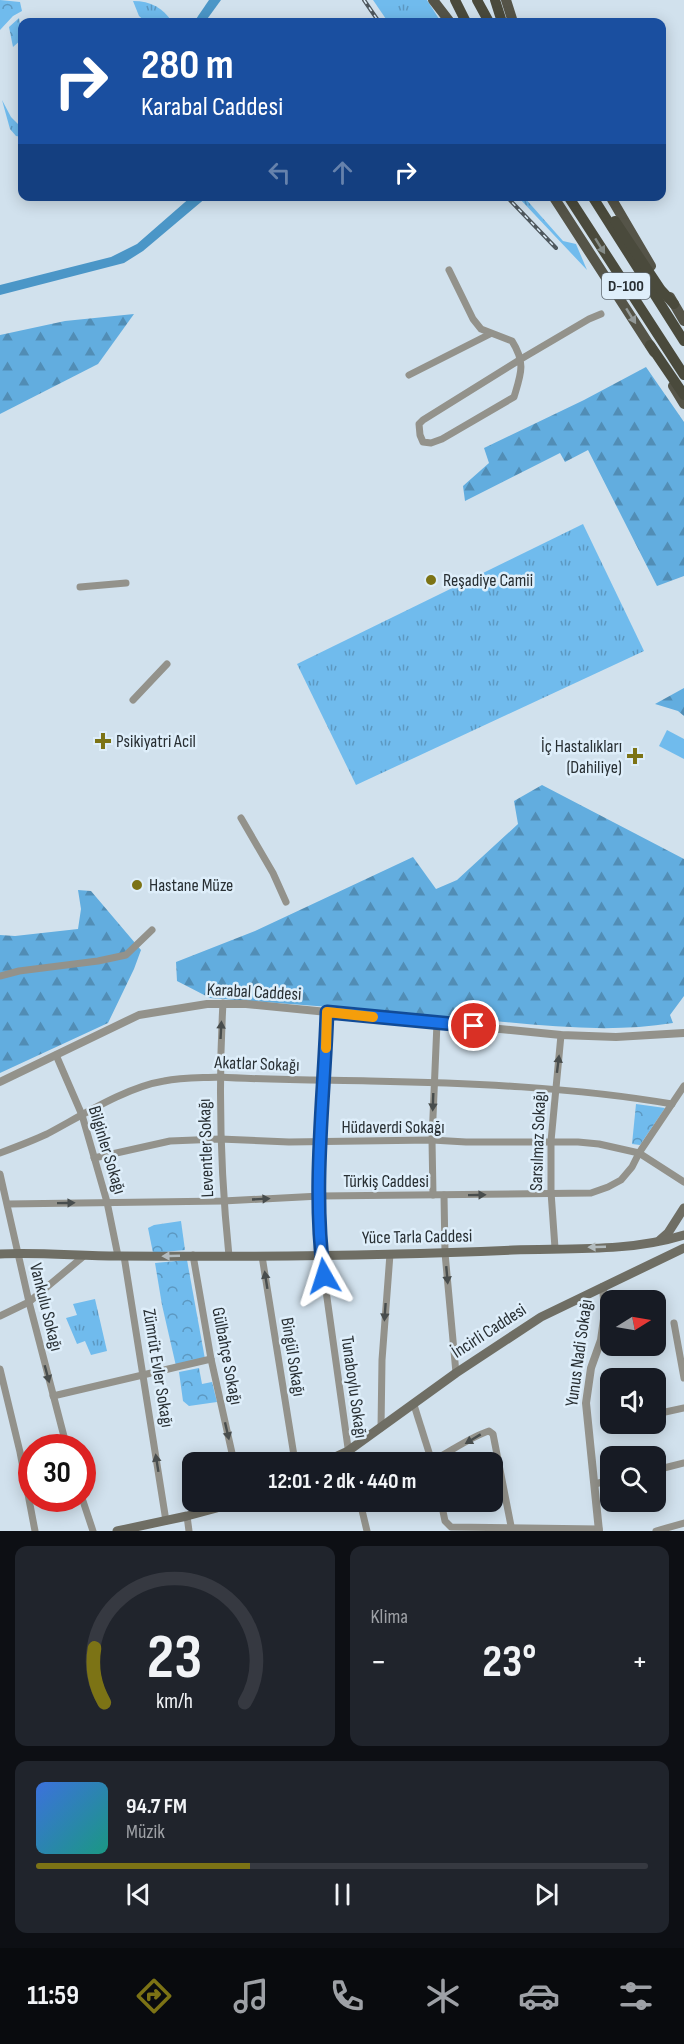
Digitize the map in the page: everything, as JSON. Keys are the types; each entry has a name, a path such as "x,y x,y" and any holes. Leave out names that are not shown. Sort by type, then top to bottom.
{"highway":[{"path":"477,0 487,18"},
{"path":"495,0 501,18"},
{"path":"457,4 462,18"},
{"name":"D-100","path":"571,201 684,375"},
{"name":"D-100","path":"595,201 684,341"},
{"path":"601,201 661,290 674,304"},
{"path":"650,345 684,395"}],"main road":[{"path":"433,0 447,18"},
{"path":"438,0 448,18"},
{"path":"507,0 513,18"},
{"path":"515,18 517,0"},
{"path":"556,201 650,345 684,404"},
{"path":"612,201 684,321"},
{"path":"655,1242 667,1235 684,1208"},
{"path":"655,1242 684,1236"},
{"path":"638,1270 661,1252 655,1242"},
{"name":"Yüce Tarla Caddesi","path":"0,1254 262,1256 445,1253 615,1246 655,1242"},
{"name":"İncirli Caddesi","path":"348,1451 456,1373 541,1317 684,1248"},
{"path":"117,1531 202,1512"}],"street":[{"path":"449,270 473,319 481,329 512,341 521,359 521,375 514,397 442,439 431,443 423,442 419,424 423,420 521,359 601,314"},
{"path":"409,375 490,334"},
{"path":"80,587 126,583"},
{"path":"134,700 167,664"},
{"path":"241,818 273,873 286,902"},
{"path":"0,976 19,971 126,955 152,930"},
{"name":"Karabal Caddesi","path":"0,1082 139,1015 223,1003 561,1035 616,1037 684,1033"},
{"name":"Leventler Sokağı","path":"223,1003 219,1077 220,1139 229,1256"},
{"name":"Tunaboylu Sokağı","path":"327,1012 325,1081 319,1142 321,1255 348,1451"},
{"path":"433,1195 432,1140 437,1023"},
{"name":"Karabal Caddesi","path":"654,1034 684,1028"},
{"name":"Sarsılmaz Sokağı","path":"555,1248 551,1192 551,1141 561,1035"},
{"name":"Bilginler Sokağı","path":"56,1055 82,1115 108,1202 121,1256"},
{"name":"Akatlar Sokağı","path":"0,1152 45,1134 144,1086 163,1081 219,1077 434,1083 555,1090 626,1096 672,1104"},
{"name":"Türkiş Caddesi","path":"8,1204 591,1192 621,1180 632,1167 684,1086"},
{"name":"Hüdaverdi Sokağı","path":"94,1158 170,1141 220,1139 319,1142 551,1141 599,1144 639,1153 684,1182"},
{"name":"Vankulu Sokağı","path":"0,1174 17,1253 63,1434"},
{"path":"444,1195 445,1253 456,1373"},
{"path":"381,1428 382,1360 390,1254"},
{"path":"0,1316 29,1302 85,1255"},
{"name":"Zümrüt Evler Sokağı","path":"121,1256 166,1521"},
{"name":"Gülbahçe Sokağı","path":"193,1256 211,1359 232,1452"},
{"name":"Bingül Sokağı","path":"262,1256 293,1452"},
{"name":"Yunus Nadi Sokağı","path":"599,1530 586,1403 591,1368 601,1340 605,1312 603,1287"},
{"path":"674,1323 684,1378"},
{"path":"53,1396 211,1359"},
{"path":"0,1369 35,1531"},
{"path":"414,1405 429,1452"},
{"path":"666,1412 684,1408"},
{"path":"449,1452 489,1431 493,1434 497,1452"},
{"path":"666,1468 684,1463"},
{"path":"595,1484 600,1483"},
{"path":"503,1485 512,1530"},
{"path":"87,1512 93,1531"},
{"path":"362,1512 367,1531"},
{"path":"444,1512 446,1521 451,1527 599,1530"},
{"path":"187,1516 189,1531"},
{"path":"656,1531 684,1523"}],"green space":[{"path":"0,0 20,2 22,11 13,16 0,30"},
{"path":"373,0 427,0 438,18 385,18"},
{"path":"133,1 156,6 169,18 141,18"},
{"path":"18,19 18,43 13,47 9,27"},
{"path":"2,100 11,117 18,124 18,136 10,129"},
{"path":"522,201 528,201 563,241 576,244 587,270"},
{"path":"134,314 98,364 0,414 0,335 65,321"},
{"path":"646,367 684,422 684,576 657,586 588,450 565,462 560,453 465,501 463,486 489,463 484,448"},
{"path":"583,524 644,651 356,785 297,664"},
{"path":"684,688 684,716 678,711 655,704"},
{"path":"667,730 684,739 684,759 659,746"},
{"path":"542,785 684,859 684,996 670,1015 673,1023 618,1028 562,1027 210,998 177,981 176,962 255,931 413,857 436,889 457,880 518,824 514,801"},
{"path":"78,890 91,891 141,950 134,969 108,1023 0,1073 0,935 15,936 78,929 81,909"},
{"path":"636,1104 665,1108 640,1145 632,1144"},
{"path":"181,1221 185,1250 153,1253 148,1228"},
{"path":"187,1260 205,1359 176,1366 155,1263"},
{"path":"95,1299 107,1351 91,1355 85,1341 77,1344 66,1318 77,1315 73,1304"},
{"path":"199,1368 202,1384 212,1382 217,1402 189,1406 183,1401 179,1372"}],"shaded area":[{"path":"209,0 221,0 208,18 197,18"},
{"path":"186,201 202,201 143,251 124,263 0,295 0,285 111,257 137,244"}],"railway":[{"path":"364,0 376,18"},
{"path":"511,201 556,248"}],"slow traffic":[{"path":"326,1048 327,1012 373,1017"}],"place":[{"name":"Reşadiye Camii","path":"431,580"},
{"name":"Psikiyatri Acil","path":"103,741"},
{"name":"İç Hastalıkları (Dahiliye)","path":"635,756"},
{"name":"Hastane Müze","path":"137,885"}],"route":[{"path":"324,1276 321,1255 319,1142 325,1081 327,1012 474,1026"}]}
